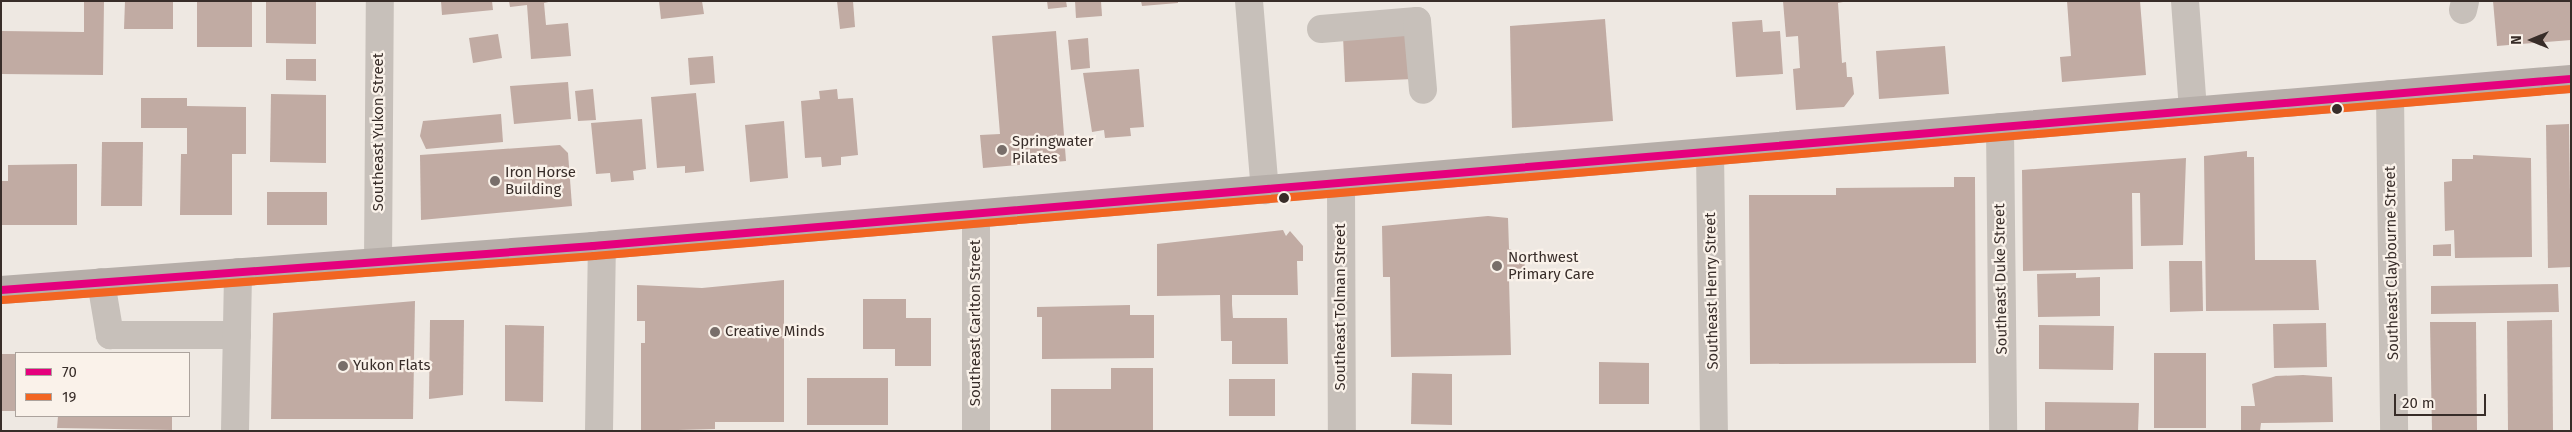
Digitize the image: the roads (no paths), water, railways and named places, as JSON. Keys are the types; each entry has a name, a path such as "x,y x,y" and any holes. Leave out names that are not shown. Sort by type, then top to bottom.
{"main road":[{"path":"1,290 602,245 2571,79"}],"street":[{"name":"Southeast Yukon Street","path":"378,262 380,1"},
{"path":"1249,1 1265,190"},
{"path":"2185,1 2193,111"},
{"path":"1321,29 1418,21 1423,90"},
{"name":"Southeast Claybourne Street","path":"2390,94 2394,431"},
{"name":"Southeast Duke Street","path":"2000,127 2003,431"},
{"name":"Southeast Henry Street","path":"1710,152 1714,431"},
{"name":"Southeast Tolman Street","path":"1341,184 1342,431"},
{"name":"Southeast Carlton Street","path":"976,214 976,431"},
{"path":"599,431 602,245"},
{"path":"235,431 238,272"},
{"path":"101,282 110,335 237,335"}],"place":[{"name":"Springwater Pilates","path":"1002,150"},
{"name":"Iron Horse Building","path":"495,181"},
{"name":"Northwest Primary Care","path":"1497,266"},
{"name":"Creative Minds","path":"715,332"},
{"name":"Yukon Flats","path":"343,366"}]}
